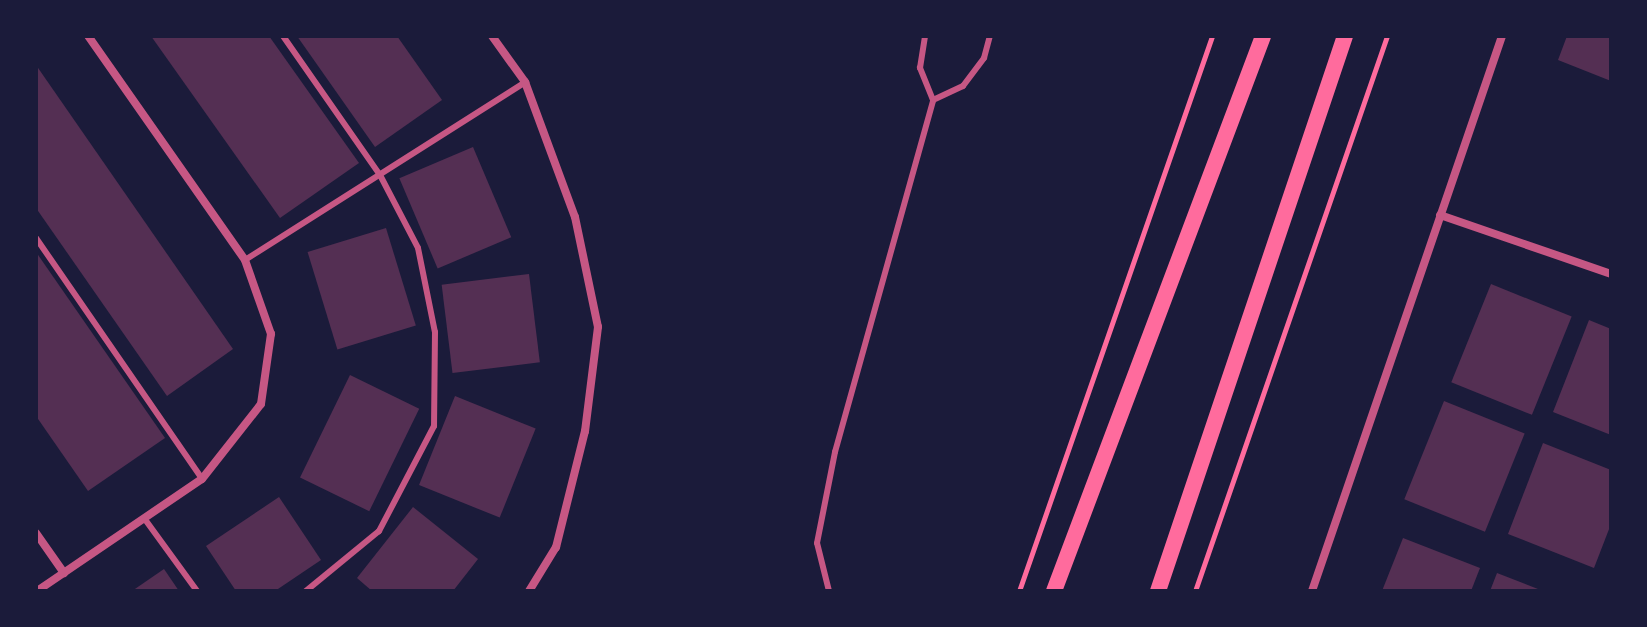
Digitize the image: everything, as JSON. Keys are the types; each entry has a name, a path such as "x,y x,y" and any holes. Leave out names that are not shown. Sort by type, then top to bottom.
{"main road":[{"path":"1054,591 1263,36"},
{"path":"1158,591 1345,36"}],"street":[{"path":"37,591 202,479 261,404 271,334 245,260 88,36"},
{"path":"492,36 525,82 575,217 598,327 585,431 556,547 529,591"},
{"path":"1312,591 1502,36"},
{"path":"1440,215 1611,274"},
{"path":"36,533 64,573"}],"lane":[{"path":"283,36 380,175 418,248 435,332 434,426 379,531 306,591"},
{"path":"829,591 817,543 835,452 933,100 920,68 925,36"},
{"path":"933,100 963,86 984,58 990,36"},
{"path":"245,260 525,82"},
{"path":"36,238 202,479"},
{"path":"144,518 197,591"}],"path":[{"path":"1019,591 1212,36"},
{"path":"1195,591 1387,36"}],"building":[{"path":"151,36 269,36 359,163 280,218"},
{"path":"297,36 397,36 442,100 375,147"},
{"path":"1567,36 1611,36 1611,81 1558,60"},
{"path":"36,65 233,349 167,396 36,208"},
{"path":"473,147 511,237 438,268 399,178"},
{"path":"386,228 416,326 337,350 308,252"},
{"path":"36,252 165,438 88,491 36,416"},
{"path":"529,274 540,362 453,373 442,285"},
{"path":"1491,284 1572,317 1532,415 1451,382"},
{"path":"1589,320 1611,329 1611,435 1553,412"},
{"path":"350,375 419,409 369,511 300,477"},
{"path":"455,396 536,429 500,518 419,485"},
{"path":"1444,401 1525,434 1485,532 1404,499"},
{"path":"1543,443 1611,470 1611,524 1594,568 1508,534"},
{"path":"279,497 321,560 275,591 236,591 206,546"},
{"path":"413,507 478,559 453,591 372,591 357,578"},
{"path":"1403,538 1480,568 1471,591 1382,591"},
{"path":"164,569 179,591 132,591"},
{"path":"1497,573 1543,591 1490,591"}]}
